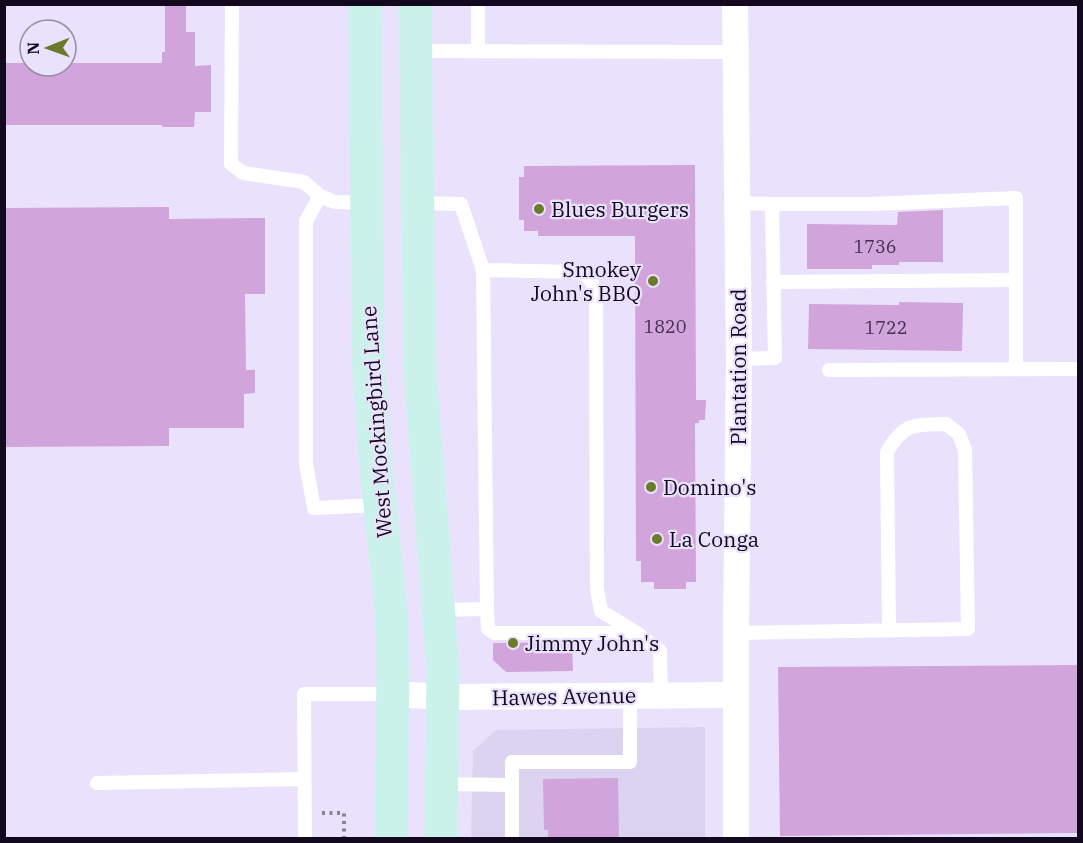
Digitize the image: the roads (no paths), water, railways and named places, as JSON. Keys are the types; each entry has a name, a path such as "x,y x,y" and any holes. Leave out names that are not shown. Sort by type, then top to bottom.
{"main road":[{"name":"West Mockingbird Lane","path":"364,4 368,356 391,609 394,694 391,838"},
{"path":"415,4 420,370 439,610 443,697 441,838"},
{"path":"367,203 417,203"}],"street":[{"name":"Plantation Road","path":"735,4 739,359 735,633 736,838"},
{"name":"Hawes Avenue","path":"394,694 443,697 735,695"}],"lane":[{"path":"232,4 231,164 243,173 304,182 320,196 335,202 367,203"},
{"path":"478,4 478,51"},
{"path":"416,51 736,51"},
{"path":"320,196 306,220 306,464 314,508 380,505"},
{"path":"738,203 860,204 1016,198 1016,369"},
{"path":"417,203 461,204 483,270 488,629 494,633 637,633"},
{"path":"739,359 775,358 772,204"},
{"path":"483,270 579,272 589,278 596,291 597,589 601,611 637,633 660,651 661,695"},
{"path":"773,282 1015,280"},
{"path":"829,370 1078,369"},
{"path":"735,633 968,629 965,450 958,434 946,424 914,426 897,435 887,452 889,629"},
{"path":"439,610 487,609"},
{"path":"305,838 304,694 394,694"},
{"path":"512,838 512,762 630,762 630,695"},
{"path":"97,783 304,780"},
{"path":"442,784 512,785"}],"place":[{"name":"Blues Burgers","path":"539,209"},
{"name":"Smokey John's BBQ","path":"653,281"},
{"name":"Domino's","path":"651,487"},
{"name":"La Conga","path":"657,539"},
{"name":"Jimmy John's","path":"513,643"}]}
